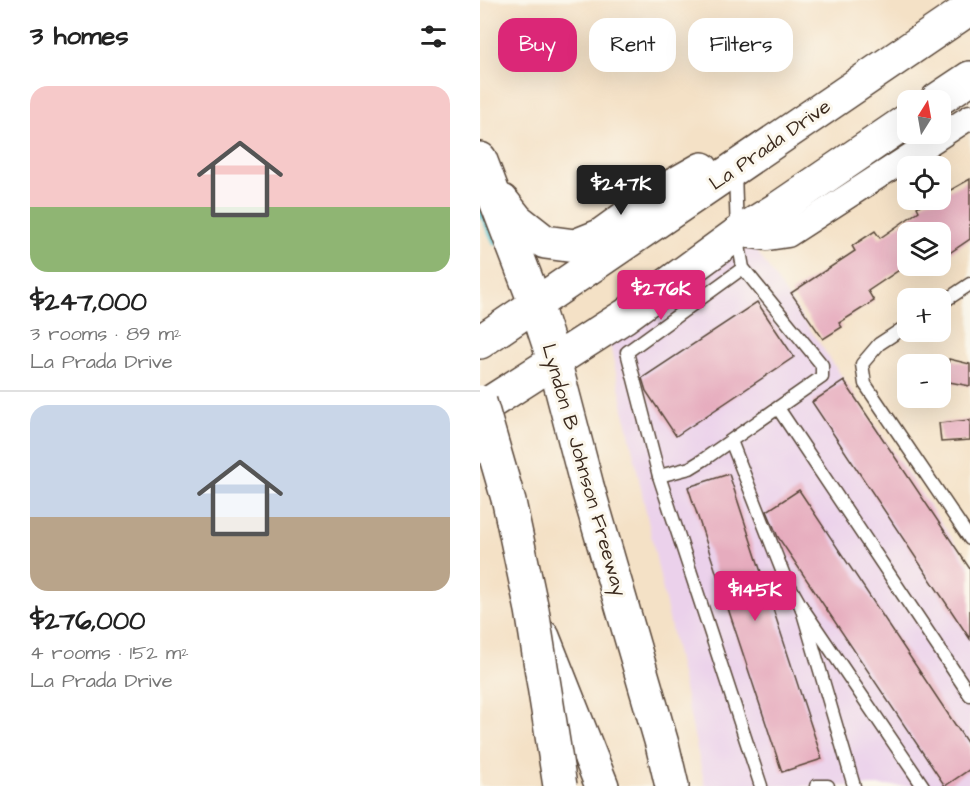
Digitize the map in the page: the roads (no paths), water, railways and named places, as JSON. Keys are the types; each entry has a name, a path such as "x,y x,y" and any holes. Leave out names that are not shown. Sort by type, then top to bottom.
{"main road":[{"name":"La Prada Drive","path":"480,342 970,8"},
{"path":"951,91 970,78"},
{"path":"492,189 517,220 545,242 575,246 600,236 658,194 765,130 813,114"},
{"path":"480,409 625,316 736,234 779,208 897,128"},
{"name":"Lyndon B Johnson Freeway","path":"480,159 536,305 554,360 587,486 662,744 672,786"},
{"path":"480,402 509,502 532,610 560,786"},
{"path":"532,610 602,786"}],"street":[{"path":"736,234 768,238 788,235 970,117"}],"lane":[{"path":"659,476 690,468 822,377 822,366 743,268 736,234 735,170"},
{"path":"743,268 627,352 659,476 761,786"},
{"path":"951,296 970,284"},
{"path":"897,333 879,344 862,364 865,384 970,539"},
{"path":"778,408 970,694"},
{"path":"730,441 785,578 801,606 923,786"},
{"path":"801,606 854,786"},
{"path":"816,786 828,786"}],"waterway":[{"path":"480,210 495,242"}]}
